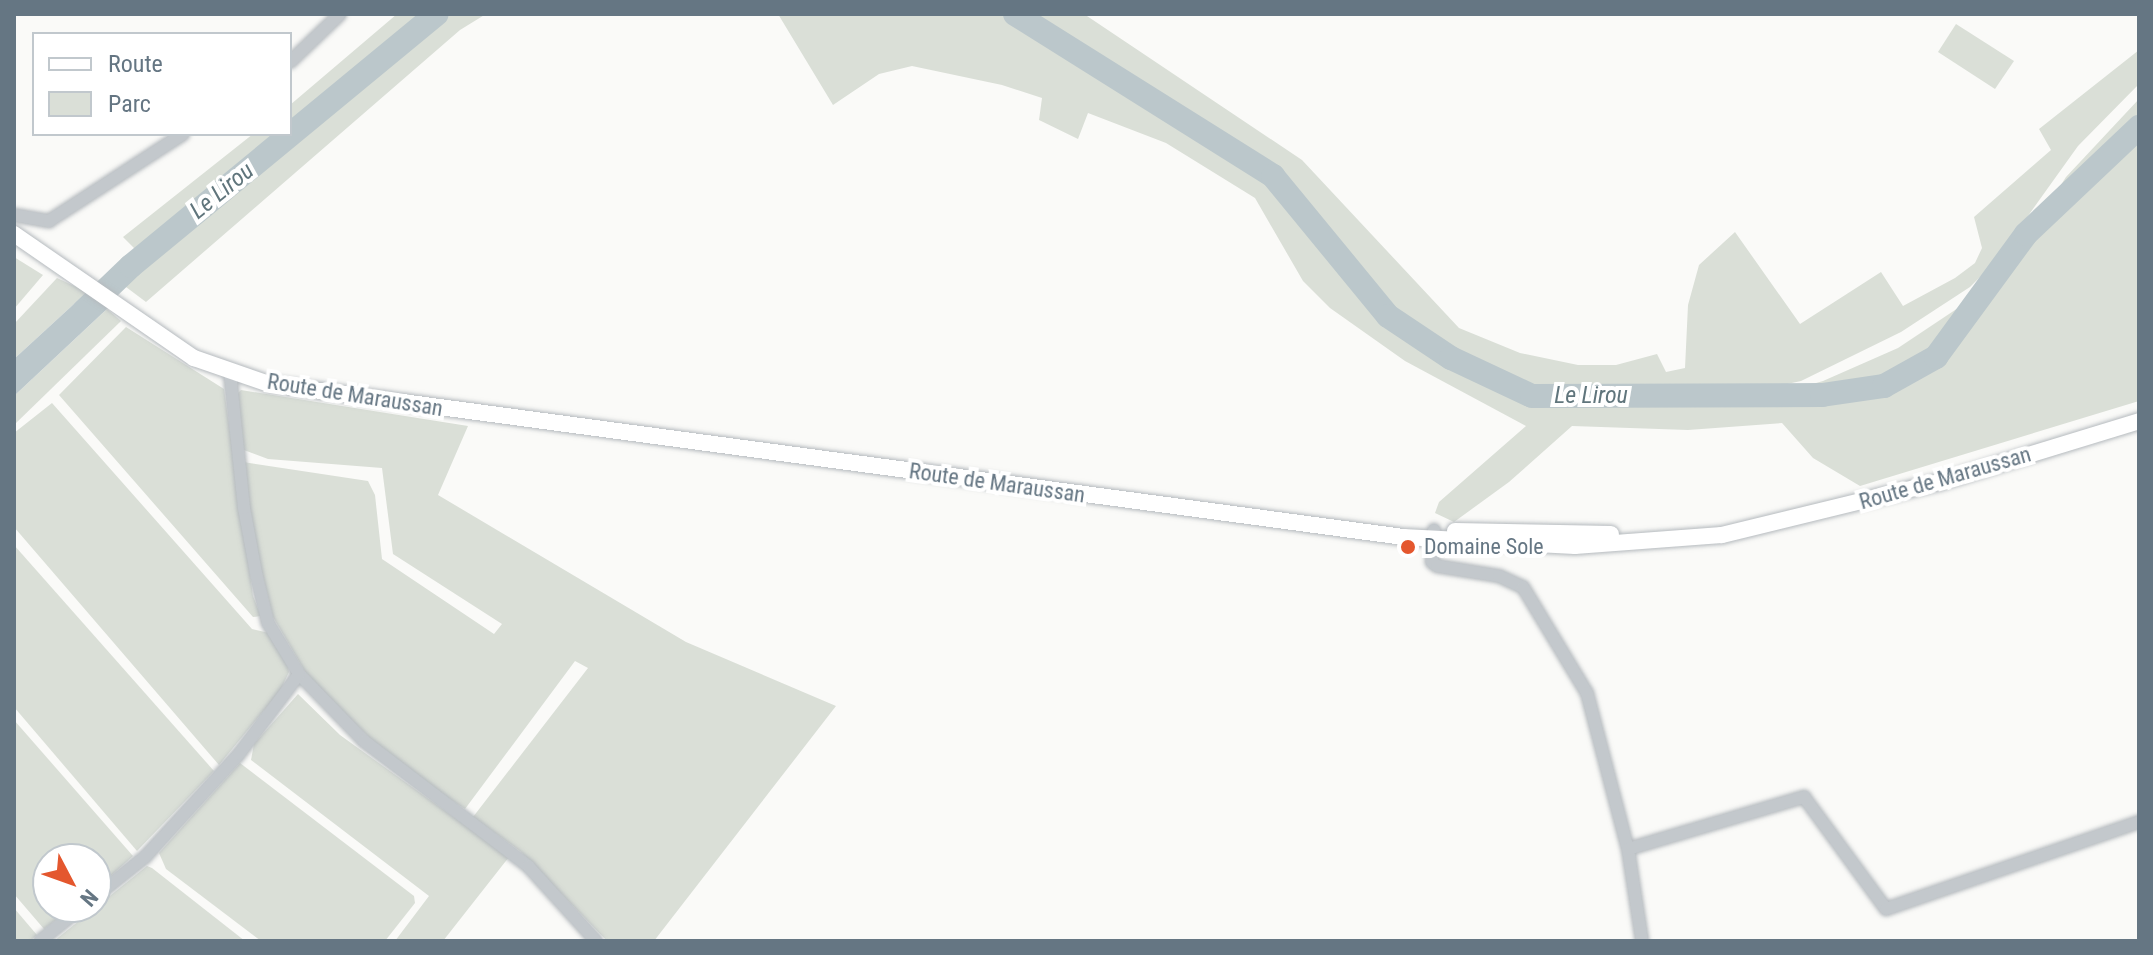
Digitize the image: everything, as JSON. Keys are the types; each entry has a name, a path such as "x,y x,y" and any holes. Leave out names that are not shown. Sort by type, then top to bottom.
{"main road":[{"name":"Route de Maraussan","path":"15,235 194,358 239,375 1433,535 1601,534 1749,527 1940,482 2139,421"}],"street":[{"path":"292,60 340,14"},
{"path":"14,215 49,221 180,136"},
{"path":"239,375 244,508 257,578 268,623 299,674 364,741 528,866 596,941"},
{"path":"1433,535 1432,562 1437,566 1499,576 1523,587 1587,693 1628,849 1642,941"},
{"path":"112,883 145,857 239,754 299,674"},
{"path":"1628,849 1804,797 1886,909 2139,822"},
{"path":"40,941 62,923"}],"green space":[{"path":"397,14 486,14 460,30 146,302 122,284 285,145 276,136 292,136 292,103"},
{"path":"778,14 1084,14 1302,160 1459,328 1520,353 1578,365 1616,365 1657,354 1666,372 1685,368 1688,305 1699,265 1735,232 1800,324 1881,272 1903,306 1955,278 1975,263 1982,248 1974,217 2051,150 2039,129 2139,50 2139,84 2078,146 1995,262 1970,287 1901,332 1801,381 1769,388 1541,397 1542,402 1761,399 1823,381 1898,348 2000,280 2066,177 2139,99 2139,401 1860,486 1813,458 1782,423 1688,430 1572,426 1509,482 1454,522 1435,513 1439,502 1526,426 1405,361 1330,308 1303,281 1255,198 1166,143 1088,113 1078,139 1039,120 1042,98 1002,85 912,66 879,74 833,105"},
{"path":"1956,24 2014,61 1995,89 1938,52"},
{"path":"250,136 276,136 135,249 123,237"},
{"path":"14,257 43,275 14,309"},
{"path":"57,278 87,292 14,359 14,324"},
{"path":"107,309 121,321 14,425 14,396"},
{"path":"126,327 224,389 253,596 261,616 253,617 59,395"},
{"path":"241,390 468,426 438,495 686,642 836,706 654,941 607,941 520,851 473,817 588,668 575,661 465,809 397,764 310,680 273,617 248,516 243,462 368,481 375,495 382,559 494,634 502,624 393,554 382,468 268,459 241,449 236,395"},
{"path":"52,403 252,629 269,633 287,662 289,672 280,691 219,765 14,527 14,433"},
{"path":"14,545 214,771 137,851 14,707"},
{"path":"298,694 340,735 509,857 443,941 395,941 429,896 251,760 254,744"},
{"path":"14,720 133,856 112,875 112,843 32,843 32,915 14,894"},
{"path":"240,763 414,896 415,903 385,941 261,941 166,869 159,853"},
{"path":"147,866 245,941 54,941 76,923 112,923 112,894"},
{"path":"14,908 37,935 30,941 14,941"}],"shaded area":[{"path":"87,292 108,308 14,396 14,359"}],"waterway":[{"name":"Le Lirou","path":"292,133 437,14"},
{"name":"Le Lirou","path":"1015,14 1273,176 1388,316 1451,358 1532,396 1822,395 1884,386 1936,357 2026,234 2139,127"},
{"name":"Le Lirou","path":"84,311 131,266 289,136"}],"place":[{"name":"Domaine Sole","path":"1408,547"}]}
